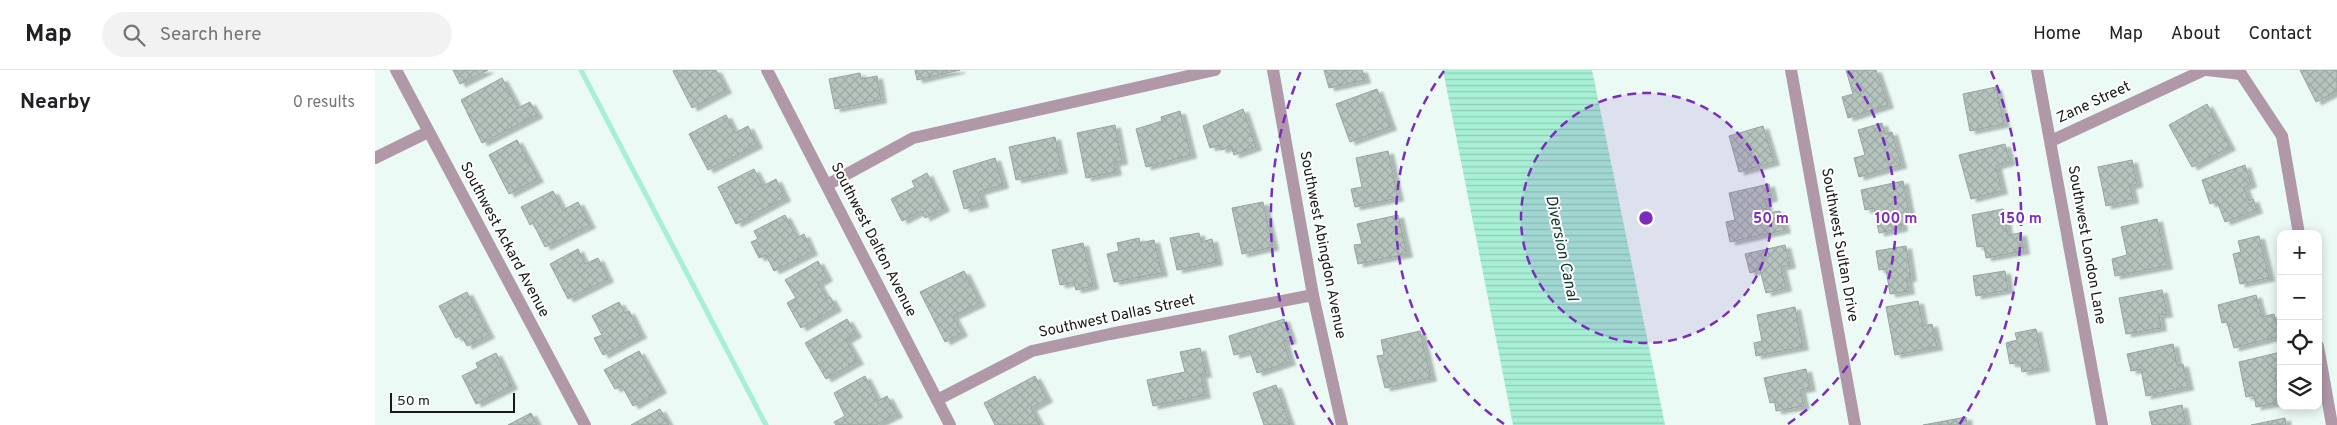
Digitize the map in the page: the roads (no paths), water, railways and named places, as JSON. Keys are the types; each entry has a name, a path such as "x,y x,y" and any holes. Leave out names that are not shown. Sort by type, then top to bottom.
{"street":[{"name":"Southwest Ackard Avenue","path":"396,70 585,425"},
{"name":"Southwest Dalton Avenue","path":"767,70 950,425"},
{"path":"827,185 913,138 1215,70"},
{"name":"Southwest Abingdon Avenue","path":"1273,70 1313,295 1342,425"},
{"name":"Southwest Sultan Drive","path":"1791,70 1855,425"},
{"name":"Southwest London Lane","path":"2037,70 2102,425"},
{"name":"Zane Street","path":"2051,141 2206,70 2243,72"},
{"path":"2243,72 2281,136 2298,230"},
{"path":"375,158 428,132"},
{"name":"Southwest Dallas Street","path":"937,400 1032,351 1313,295"},
{"path":"2321,365 2332,425"}],"water":[{"name":"Diversion Canal","path":"1443,70 1592,70 1665,425 1513,425"}],"waterway":[{"path":"581,70 766,425"}]}
